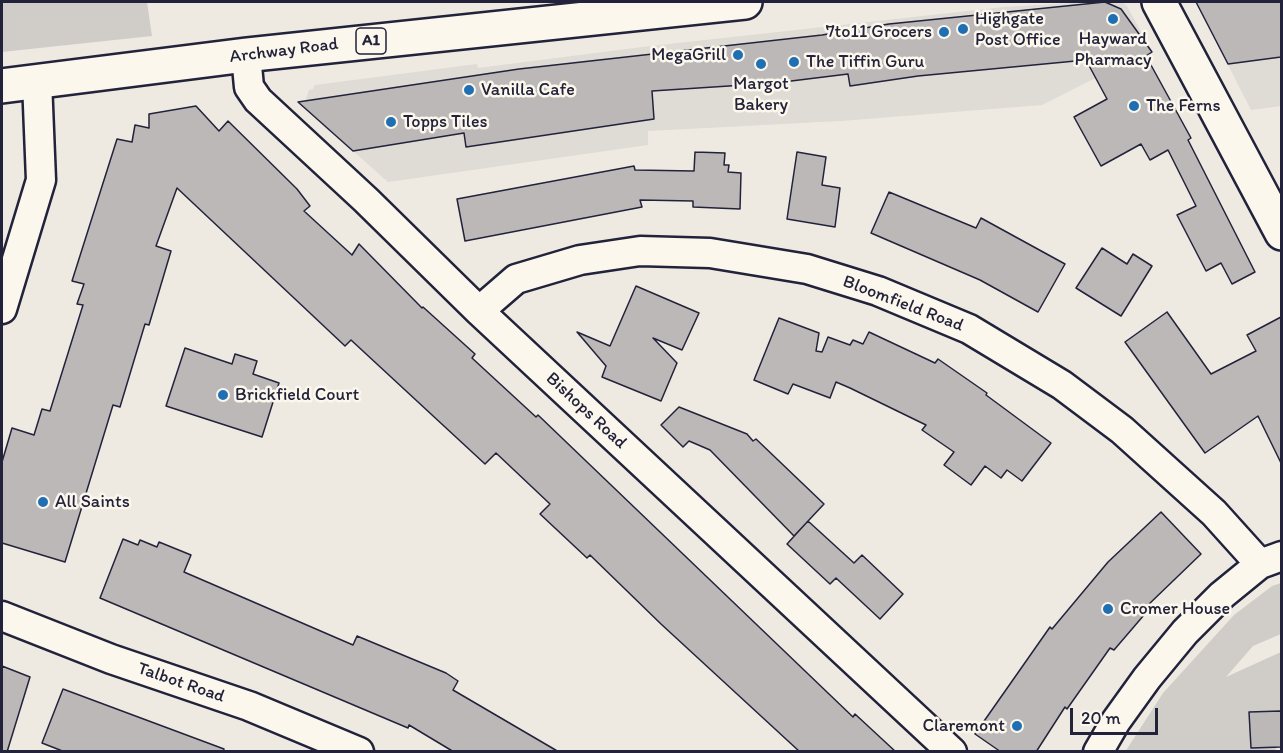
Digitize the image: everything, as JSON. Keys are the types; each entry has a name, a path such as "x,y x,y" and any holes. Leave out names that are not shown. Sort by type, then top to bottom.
{"main road":[{"name":"Archway Road","path":"2,86 246,55 745,2"},
{"path":"1159,2 1281,233"}],"street":[{"name":"Bishops Road","path":"246,55 249,87 258,100 366,200 479,311 952,752"},
{"path":"2,309 41,180 37,81"},
{"name":"Bloomfield Road","path":"479,311 516,279 580,260 640,251 710,253 807,269 878,291 969,329 1062,385 1122,430 1214,513 1271,560"},
{"path":"1098,752 1116,721 1147,678 1185,632 1222,595 1271,560"},
{"name":"Talbot Road","path":"2,616 111,659 249,706 359,752"}],"shaded area":[{"path":"2,2 147,2 152,36 2,52"},
{"path":"1122,2 1127,6 1151,50 1042,105 841,121 648,131 648,145 388,182 308,111 304,104 309,90 315,85 477,64 478,68 642,47 1004,7"},
{"path":"1196,2 1281,2 1281,106 1251,110"},
{"path":"1281,583 1281,634 1253,646 1226,677 1281,652 1281,711 1249,712 1251,748 1278,747 1274,751 1125,752 1163,693 1234,615 1272,586"}],"building":[{"path":"1105,2 1121,9 1152,52 1146,56 1191,138 1188,140 1255,272 1232,284 1221,263 1206,271 1177,215 1196,206 1168,150 1150,160 1141,144 1101,166 1074,117 1107,99 1086,60 918,76 850,86 848,74 775,83 652,91 654,119 466,147 464,133 353,151 298,102 519,69 822,35 889,24"},
{"path":"1196,2 1281,2 1281,57 1228,64"},
{"path":"196,106 219,131 228,121 297,189 310,206 304,211 352,255 359,244 422,308 475,354 472,358 536,417 538,415 853,717 855,714 896,752 800,752 590,555 587,558 540,514 550,504 496,453 485,464 351,340 345,346 177,188 156,246 171,251 149,325 145,324 120,407 113,405 65,562 2,543 2,462 12,428 34,435 42,409 50,411 83,305 77,304 84,284 72,281 117,139 132,142 135,125 149,128 149,114"},
{"path":"695,152 725,153 724,165 729,165 728,172 741,173 740,209 693,207 693,201 640,200 642,207 465,241 457,199 634,166 635,170 694,171"},
{"path":"797,152 826,157 822,185 840,188 835,227 787,219"},
{"path":"889,192 976,228 981,218 1065,264 1038,312 980,280 871,233"},
{"path":"1102,248 1127,264 1133,254 1152,266 1121,316 1076,288"},
{"path":"636,286 699,313 682,350 653,338 677,363 661,401 602,377 606,366 577,332 610,346"},
{"path":"1167,312 1211,374 1256,351 1247,335 1281,317 1281,463 1258,416 1205,453 1125,342"},
{"path":"779,318 819,333 816,351 822,352 828,337 850,345 853,340 863,344 869,332 935,363 938,359 987,393 986,395 1051,443 1022,481 1007,470 1001,478 985,466 971,485 944,465 954,452 922,430 926,425 850,388 836,382 830,398 793,384 788,394 754,380"},
{"name":"Brickfield Court","path":"185,348 232,364 235,354 257,361 253,374 279,383 262,437 166,406"},
{"path":"679,407 747,434 753,441 756,439 824,504 794,536 710,450 689,441 683,447 661,425"},
{"path":"1161,512 1201,554 1147,606 1150,608 1114,650 1110,648 1067,709 1065,707 1036,752 1001,752 975,734 1050,627 1052,629 1108,562"},
{"path":"808,521 854,563 862,555 903,594 880,619 836,578 830,584 787,544"},
{"path":"123,539 138,545 140,540 157,547 159,542 191,555 184,572 353,645 357,636 446,673 458,681 453,690 559,752 454,752 409,725 408,728 100,598"},
{"path":"2,666 30,677 7,752 2,751"},
{"path":"63,689 224,749 223,752 65,752 42,743"},
{"path":"1281,711 1281,747 1251,748 1249,712"}],"place":[{"name":"Hayward Pharmacy","path":"1113,19"},
{"name":"Highgate Post Office","path":"963,29"},
{"name":"7to11 Grocers","path":"944,32"},
{"name":"MegaGrill","path":"738,55"},
{"name":"The Tiffin Guru","path":"794,62"},
{"name":"Margot Bakery","path":"761,64"},
{"name":"Vanilla Cafe","path":"469,90"},
{"name":"The Ferns","path":"1134,106"},
{"name":"Topps Tiles","path":"391,122"},
{"name":"Brickfield Court","path":"223,395"},
{"name":"All Saints","path":"43,502"},
{"name":"Cromer House","path":"1108,609"},
{"name":"Claremont","path":"1017,726"}]}
